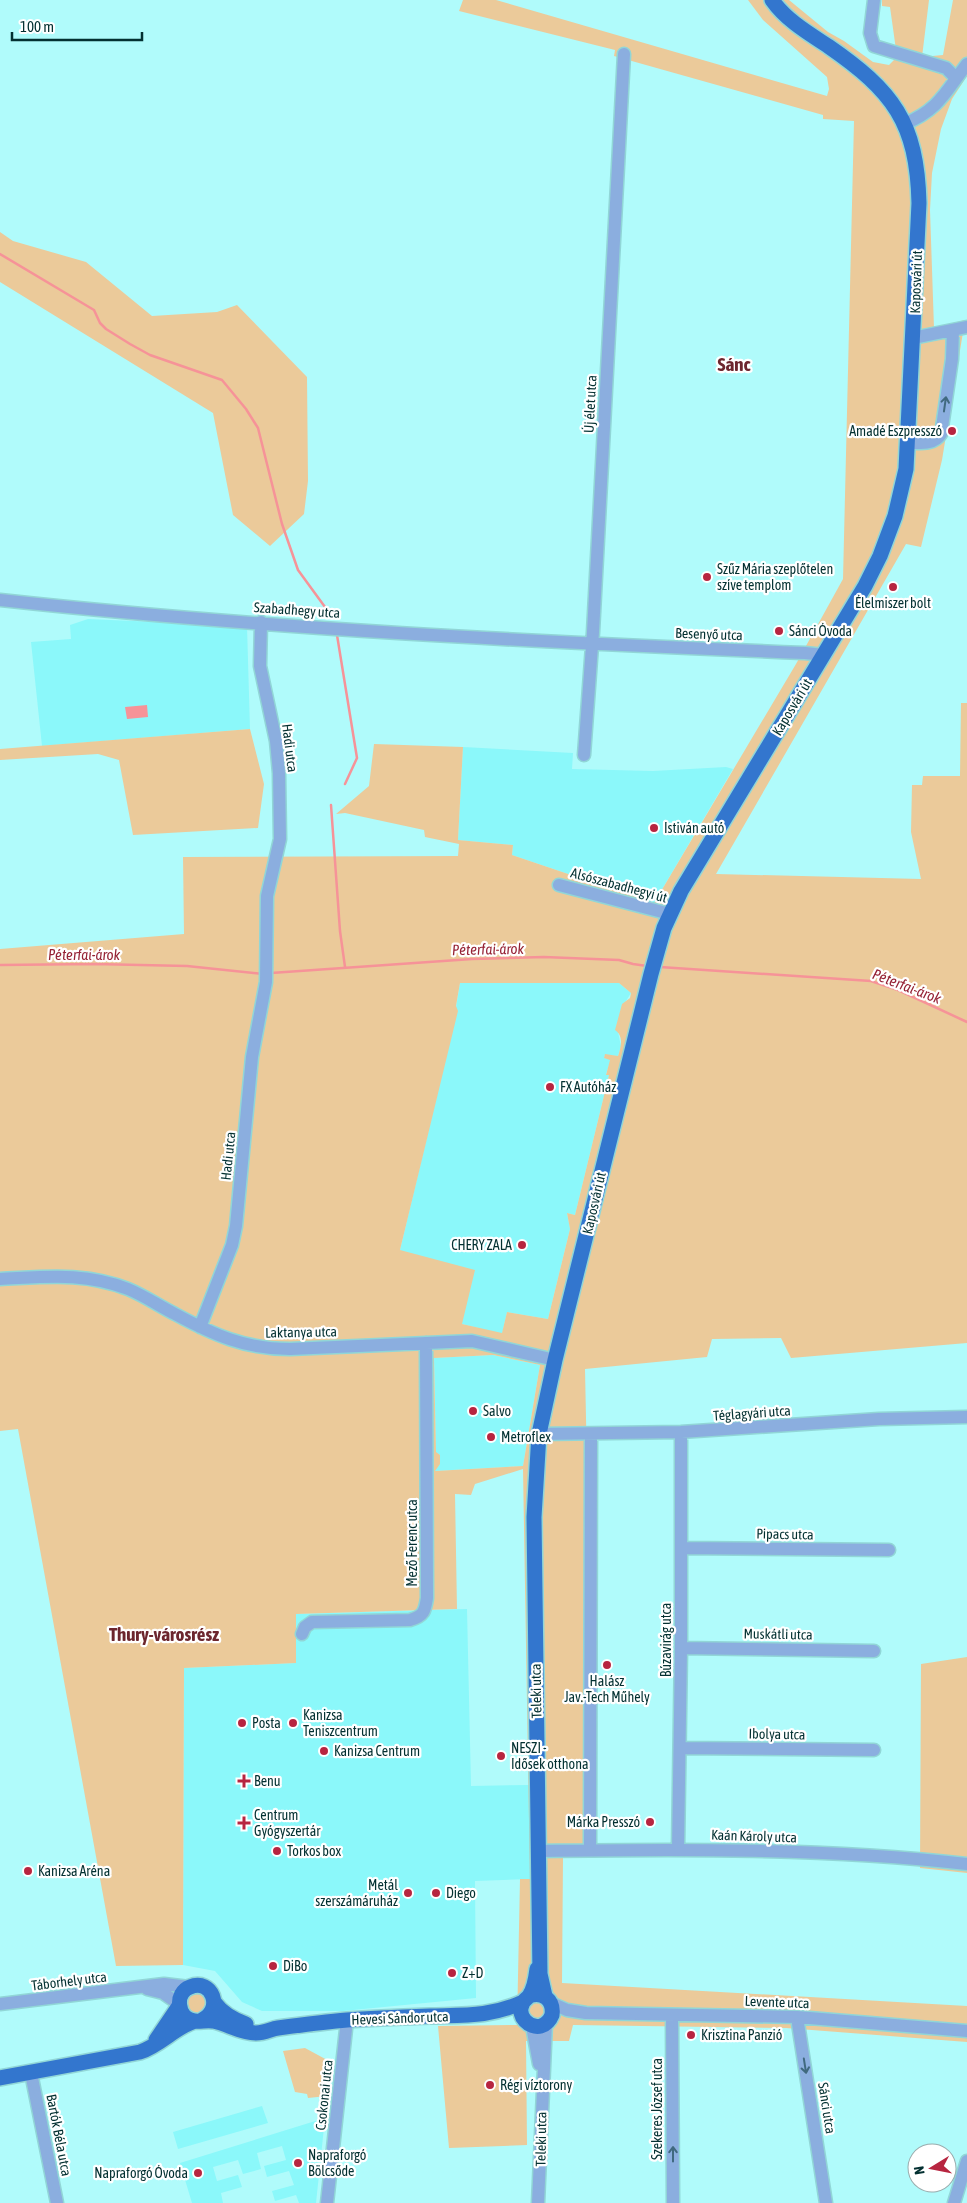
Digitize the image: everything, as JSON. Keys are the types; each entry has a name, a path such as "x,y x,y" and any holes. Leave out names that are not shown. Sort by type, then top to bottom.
{"main road":[{"name":"Kaposvári út","path":"539,1434 555,1360 652,968 670,914 695,868 865,586 886,543 902,487 908,443 914,338 919,175 914,150 904,124 892,103 873,80 860,68 797,25 772,0"},
{"name":"Teleki utca","path":"539,1434 534,1517 540,1978 548,2000"},
{"name":"Teleki utca","path":"526,1999 535,1980 540,1948"},
{"path":"0,2078 130,2054 151,2047 164,2041 184,2024 198,2021 211,2013 214,2002 213,1996 200,1986 189,1987 183,1992 179,2005 151,2047"},
{"path":"539,1994 548,2000 553,2010 539,2023 521,2015 526,1999 539,1994"},
{"name":"Hevesi Sándor utca","path":"198,2021 214,2021 231,2028 252,2033 266,2032 275,2028 347,2020 481,2015 526,1999"},
{"name":"Hevesi Sándor utca","path":"214,2002 221,2010 237,2020 275,2028"},
{"path":"179,2005 186,2018 198,2021"},
{"path":"481,2015 539,2023"}],"street":[{"path":"874,0 870,33 874,46 946,68 956,78"},
{"name":"Új élet utca","path":"584,755 592,645 624,54"},
{"path":"904,124 933,108 967,64"},
{"path":"914,338 967,327"},
{"path":"908,443 930,442 936,440 941,434 952,359 953,330"},
{"name":"Szabadhegy utca","path":"0,600 261,622 592,645"},
{"name":"Hadi utca","path":"200,1327 235,1234 252,1057 266,982 265,918 267,896 278,853 280,818 276,741 260,666 261,622"},
{"name":"Besenyő utca","path":"592,645 824,655"},
{"name":"Alsószabadhegyi út","path":"559,885 670,914"},
{"name":"Laktanya utca","path":"0,1280 68,1276 102,1281 129,1290 228,1340 266,1349 472,1341 555,1360"},
{"name":"Mező Ferenc utca","path":"302,1634 305,1627 312,1622 410,1620 425,1612 427,1598 426,1343"},
{"name":"Téglagyári utca","path":"539,1434 681,1432 878,1419 967,1417"},
{"name":"Búzavirág utca","path":"678,1848 682,1548 681,1432"},
{"path":"590,1850 592,1434"},
{"name":"Pipacs utca","path":"682,1548 889,1550"},
{"name":"Muskátli utca","path":"681,1648 874,1651"},
{"name":"Ibolya utca","path":"680,1748 874,1750"},
{"name":"Kaán Károly utca","path":"538,1851 678,1848 902,1857 967,1864"},
{"name":"Táborhely utca","path":"0,2004 169,1984 189,1987"},
{"name":"Táborhely utca","path":"142,1988 163,1993 179,2005"},
{"name":"Levente utca","path":"548,2000 567,2010 586,2013 798,2017 967,2031"},
{"name":"Levente utca","path":"539,2023 586,2013"},
{"name":"Szekeres József utca","path":"672,2014 673,2203"},
{"name":"Sánci utca","path":"798,2017 826,2203"},
{"name":"Csokonai utca","path":"327,2203 347,2020"},
{"name":"Teleki utca","path":"538,2203 542,2076 539,2023"},
{"name":"Bartók Béla utca","path":"31,2072 57,2203"},
{"path":"954,2203 967,2161"}],"shaded area":[{"path":"463,0 496,0 827,96 829,89 827,77 763,20 748,0 789,0 828,32 873,62 889,65 897,57 890,7 882,6 882,0 929,0 922,57 943,55 953,0 967,0 967,76 952,99 941,129 932,173 930,210 934,328 965,320 942,460 921,547 906,544 716,874 921,879 911,832 912,785 922,785 923,776 960,776 961,703 967,703 967,1343 791,1358 781,1338 712,1339 707,1357 585,1369 595,1857 563,1858 562,1983 967,2006 967,2042 786,2028 573,2025 569,2041 526,2041 527,2145 449,2148 438,2026 517,2025 520,1879 530,1879 523,1469 475,1484 471,1495 455,1494 457,1609 296,1614 296,1663 184,1668 183,1965 116,1966 18,1429 0,1431 0,949 184,934 183,857 458,856 459,844 425,837 424,830 345,813 336,814 369,786 374,744 463,747 458,840 513,845 512,855 654,903 796,664 843,579 854,121 823,119 823,115 614,56 615,50 459,11","holes":["460,983 619,983 631,993 630,998 622,1004 615,1030 621,1038 618,1056 605,1054 604,1058 610,1060 606,1075 609,1075 575,1215 567,1213 570,1229 548,1319 507,1312 502,1333 462,1324 475,1270 400,1250 458,1011 456,1006","493,1355 540,1365 523,1466 435,1471 440,1464 440,1455 436,1452 434,1358"]},
{"path":"0,232 13,241 86,262 152,316 217,312 237,305 307,377 308,481 304,514 270,546 233,515 213,413 0,282"},
{"path":"88,619 247,626 250,729 42,746 31,642 71,639 70,625"},
{"path":"147,705 148,717 127,719 125,707"},
{"path":"250,729 264,784 258,828 133,835 119,760 98,754 0,760 0,749"},
{"path":"463,747 573,753 572,769 653,771 726,767 733,769 654,903 512,855 513,845 458,840"},
{"path":"460,983 619,983 631,993 626,1001 618,1032 621,1046 618,1056 605,1055 604,1058 611,1059 606,1074 609,1075 575,1215 567,1213 570,1229 548,1319 507,1312 502,1334 462,1324 400,1250 452,1032"},
{"path":"493,1355 540,1365 523,1466 434,1471 440,1455 436,1453 434,1358"},
{"path":"467,1609 471,1786 529,1785 530,1879 475,1881 476,1998 343,2011 262,2011 242,2002 215,1971 183,1965 184,1668 296,1663 296,1614"},
{"path":"967,1657 967,1873 920,1868 921,1664"},
{"path":"192,1993 200,1993 206,1999 206,2007 200,2013 192,2013 186,2007 186,1999"},
{"path":"305,2048 329,2061 327,2096 308,2098 307,2094 295,2092 283,2051"},
{"path":"262,2106 268,2123 178,2149 173,2132"},
{"name":"Napraforgó Bölcsőde","path":"325,2118 316,2203 299,2203 296,2195 275,2201 272,2191 294,2185 289,2171 267,2177 264,2166 286,2160 282,2146 257,2153 261,2169 243,2174 238,2160 213,2167 217,2181 238,2175 242,2187 221,2193 223,2203 192,2203 180,2163"}],"waterway":[{"path":"0,254 94,310 100,323 106,329 130,344 150,355 222,380 246,409 258,428 282,524 298,570 333,618"},
{"path":"337,635 357,758 345,784"},
{"path":"331,805 340,931 345,967"},
{"name":"Péterfai-árok","path":"271,973 472,959 544,957 619,960 647,966"},
{"name":"Péterfai-árok","path":"0,965 94,964 187,966 263,974"},
{"name":"Péterfai-árok","path":"660,967 871,981 898,990 967,1022"}],"place":[{"name":"Amadé Eszpresszó","path":"952,431"},
{"name":"Szűz Mária szeplőtelen szíve templom","path":"707,577"},
{"name":"Élelmiszer bolt","path":"893,587"},
{"name":"Sánci Óvoda","path":"779,631"},
{"name":"Istiván autó","path":"654,828"},
{"name":"FX Autóház","path":"550,1087"},
{"name":"CHERY ZALA","path":"522,1245"},
{"name":"Salvo","path":"473,1411"},
{"name":"Metroflex","path":"491,1437"},
{"name":"Halász Jav.-Tech Műhely","path":"607,1665"},
{"name":"Posta","path":"242,1723"},
{"name":"Kanizsa Teniszcentrum","path":"293,1723"},
{"name":"Kanizsa Centrum","path":"324,1751"},
{"name":"NESZI - Idősek otthona","path":"501,1756"},
{"name":"Benu","path":"244,1781"},
{"name":"Márka Presszó","path":"650,1822"},
{"name":"Centrum Gyógyszertár","path":"244,1823"},
{"name":"Torkos box","path":"277,1851"},
{"name":"Kanizsa Aréna","path":"28,1871"},
{"name":"Metál szerszámáruház","path":"408,1893"},
{"name":"Diego","path":"436,1893"},
{"name":"DiBo","path":"273,1966"},
{"name":"Z+D","path":"452,1973"},
{"name":"Krisztina Panzió","path":"691,2035"},
{"name":"Régi víztorony","path":"490,2085"},
{"name":"Napraforgó Bölcsőde","path":"298,2163"},
{"name":"Napraforgó Óvoda","path":"198,2173"}],"district":[{"name":"Sánc","path":"734,364"},
{"name":"Thury-városrész","path":"164,1634"}]}
